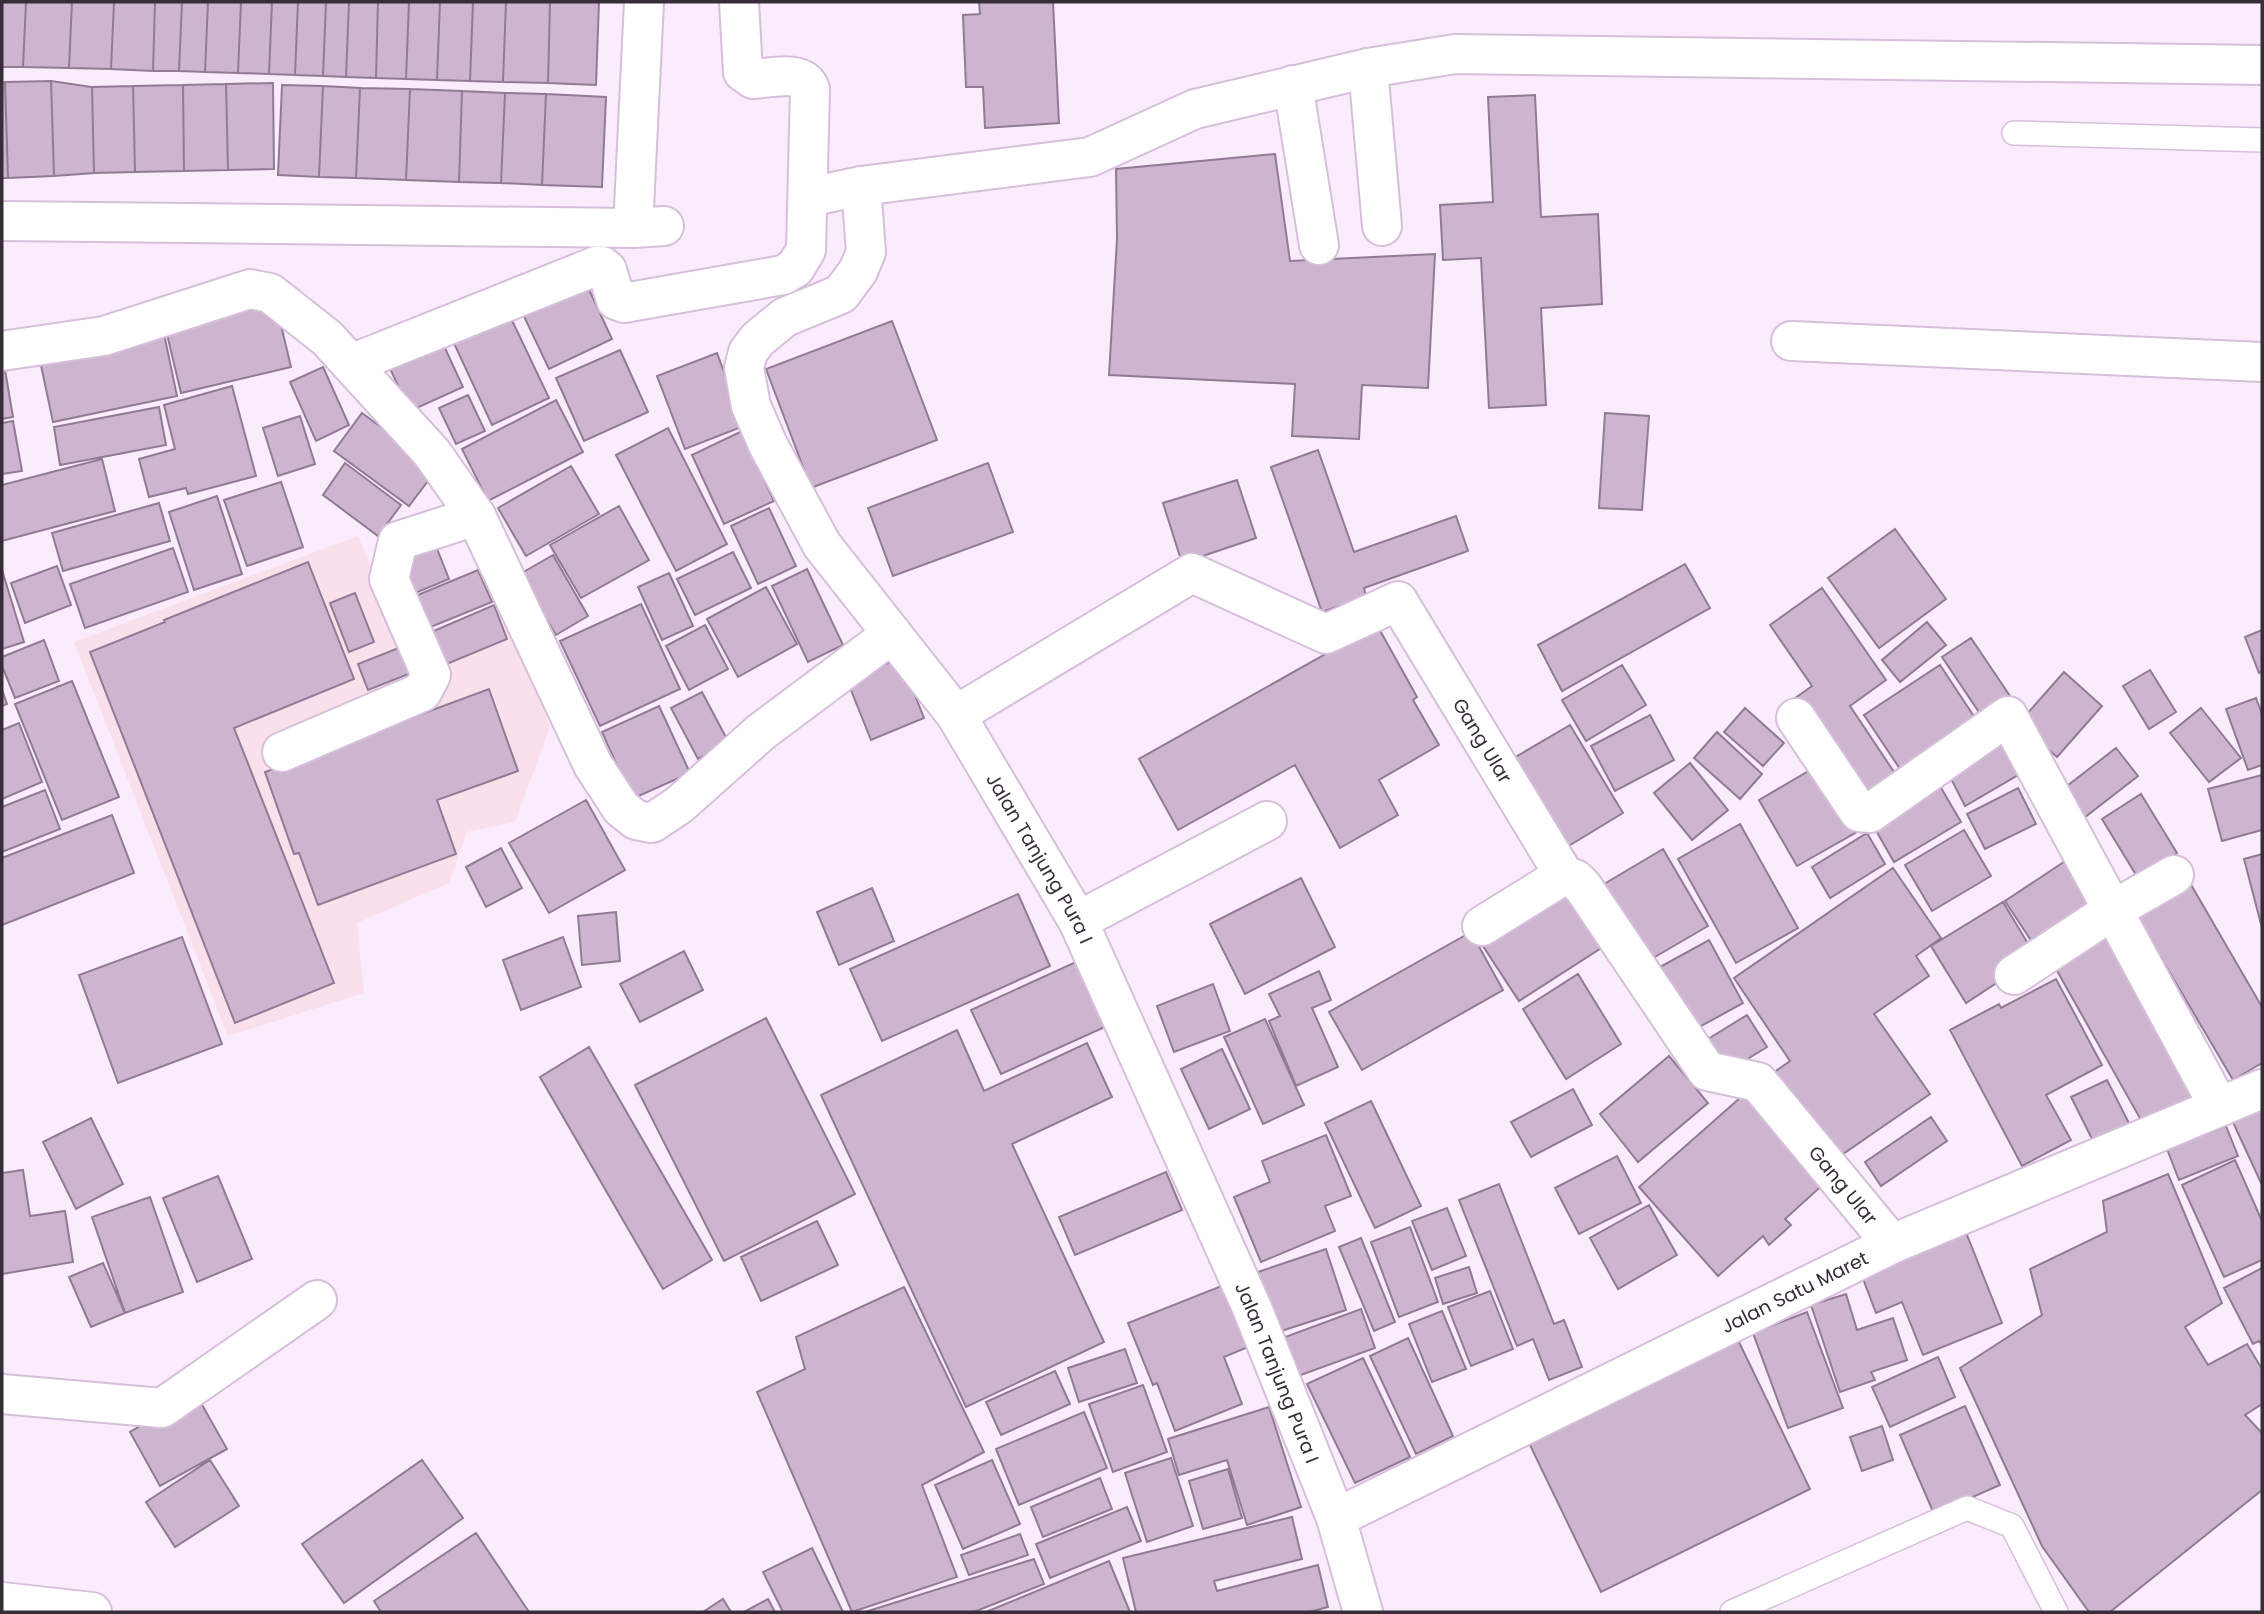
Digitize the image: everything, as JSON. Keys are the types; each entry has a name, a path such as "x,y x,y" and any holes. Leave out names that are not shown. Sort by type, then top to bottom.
{"street":[{"path":"2,221 649,227 644,2"},
{"path":"351,364 596,266 607,270 616,299 624,303 790,273 802,260 806,250 809,84 798,76 753,79 743,72 739,2"},
{"path":"809,197 861,186 1090,157 1195,108 1368,68 1455,54 2262,65"},
{"path":"1368,68 1382,226"},
{"path":"1293,85 1319,245"},
{"name":"Jalan Tanjung Pura I","path":"861,186 866,252 858,271 841,294 785,317 758,339 746,359 744,377 751,406 768,444 822,545 956,715 1078,921 1252,1308 1336,1518 1363,1612"},
{"path":"2,351 104,336 250,289 270,293 327,338 432,453 476,516 593,765 621,808 636,820 652,823 680,805 761,732 892,634"},
{"path":"1791,341 2262,362"},
{"path":"282,752 422,692 431,675 389,579 398,541 476,516"},
{"name":"Gang Ular","path":"956,715 1192,573 1326,634 1398,601 1564,875 1575,879 1583,887 1707,1071 1758,1082 1892,1244"},
{"path":"1796,718 1859,812 1870,813 2008,716 2219,1107"},
{"path":"1078,921 1267,821"},
{"path":"1482,926 1564,875"},
{"path":"2014,975 2113,910 2174,875"},
{"name":"Jalan Satu Maret","path":"1336,1518 1892,1244 2262,1089"},
{"path":"2,1394 162,1408 317,1300"},
{"path":"2,1602 92,1612"}],"lane":[{"path":"2014,134 2262,140"},
{"path":"1732,1612 1966,1508 2012,1526 2056,1612"}],"shaded area":[{"path":"358,536 412,660 513,618 550,727 515,822 467,832 449,883 357,923 364,993 228,1036 74,642"}],"building":[{"path":"2,2 26,2 23,67 2,67"},
{"path":"26,2 72,2 69,68 23,67"},
{"path":"72,2 114,2 111,69 69,68"},
{"path":"114,2 155,2 153,71 111,69"},
{"path":"155,2 182,2 179,71 153,71"},
{"path":"182,2 208,2 205,72 179,71"},
{"path":"208,2 241,2 238,73 205,72"},
{"path":"241,2 272,2 269,74 238,73"},
{"path":"272,2 298,2 295,75 269,74"},
{"path":"298,2 326,2 323,76 295,75"},
{"path":"326,2 349,2 346,77 323,76"},
{"path":"349,2 378,2 376,78 346,77"},
{"path":"378,2 409,2 406,79 376,78"},
{"path":"409,2 440,2 437,80 406,79"},
{"path":"440,2 473,2 470,81 437,80"},
{"path":"473,2 506,2 503,82 470,81"},
{"path":"506,2 550,2 548,83 503,82"},
{"path":"550,2 599,2 596,85 548,83"},
{"path":"979,2 1053,2 1059,123 985,128 983,87 966,87 963,15 980,14"},
{"path":"51,81 92,87 94,173 54,176"},
{"path":"51,81 54,176 8,178 5,82"},
{"path":"5,82 8,178 2,178 2,83"},
{"path":"273,83 274,169 228,170 226,84"},
{"path":"226,84 228,170 184,171 183,85"},
{"path":"183,85 184,171 135,172 133,86"},
{"path":"282,85 323,86 319,177 278,175"},
{"path":"133,86 135,172 94,173 92,87"},
{"path":"323,86 360,88 356,178 319,177"},
{"path":"360,88 410,89 406,180 356,178"},
{"path":"410,89 462,91 459,182 406,180"},
{"path":"462,91 505,93 501,183 459,182"},
{"path":"505,93 546,94 542,185 501,183"},
{"path":"546,94 606,97 602,187 542,185"},
{"path":"1535,95 1541,217 1598,214 1602,304 1541,308 1546,405 1489,408 1481,258 1443,260 1440,205 1493,202 1488,97"},
{"path":"1275,154 1290,261 1435,254 1428,388 1362,385 1359,439 1292,436 1295,384 1109,375 1117,239 1116,169"},
{"path":"585,281 612,339 549,369 521,310"},
{"path":"276,304 291,367 181,393 166,330"},
{"path":"508,312 549,398 492,425 452,339"},
{"path":"892,321 937,440 811,488 766,369"},
{"path":"163,329 177,396 53,422 39,356"},
{"path":"438,333 463,387 410,411 385,358"},
{"path":"620,350 648,412 584,441 556,378"},
{"path":"717,353 744,426 685,449 657,376"},
{"path":"2,358 13,417 2,419"},
{"path":"323,367 349,425 316,441 290,382"},
{"path":"232,386 256,476 188,494 186,488 149,497 139,459 175,449 164,405"},
{"path":"468,395 485,431 456,444 439,408"},
{"path":"556,400 583,452 488,501 462,449"},
{"path":"159,407 166,445 60,465 54,427"},
{"path":"362,413 437,469 409,506 334,451"},
{"path":"1605,413 1649,416 1642,510 1599,508"},
{"path":"300,416 315,464 278,476 263,428"},
{"path":"13,421 22,471 2,474 2,423"},
{"path":"668,428 727,544 676,571 616,455"},
{"path":"742,431 774,501 724,524 692,455"},
{"path":"1318,450 1354,552 1456,516 1468,551 1364,588 1366,597 1322,612 1271,467"},
{"path":"102,459 115,511 2,541 2,485"},
{"path":"345,463 401,505 378,536 323,495"},
{"path":"988,463 1013,532 893,576 868,508"},
{"path":"571,466 599,514 526,556 498,508"},
{"path":"1237,480 1256,538 1182,563 1163,503"},
{"path":"281,482 303,547 247,566 224,500"},
{"path":"217,496 242,574 194,590 169,512"},
{"path":"159,503 170,541 63,571 52,533"},
{"path":"619,506 649,560 581,598 550,545"},
{"path":"769,508 796,566 758,584 731,526"},
{"path":"1895,529 1946,599 1879,648 1828,578"},
{"path":"432,536 449,579 413,594 400,552"},
{"path":"173,548 188,592 85,628 70,584"},
{"path":"733,552 751,588 695,615 677,579"},
{"path":"553,555 588,616 556,635 520,574"},
{"path":"308,562 354,679 234,728 334,983 235,1023 90,652"},
{"path":"1685,564 1710,608 1562,691 1538,645"},
{"path":"57,566 71,605 25,623 11,583"},
{"path":"807,569 843,645 808,662 772,586"},
{"path":"2,570 24,642 2,649"},
{"path":"478,570 492,602 421,631 408,599"},
{"path":"669,573 693,626 662,640 638,587"},
{"path":"766,587 797,644 738,677 707,619"},
{"path":"1822,588 1886,680 1850,706 1900,781 1862,807 1791,701 1812,686 1770,625"},
{"path":"355,593 374,642 349,652 330,603"},
{"path":"641,604 680,689 600,726 560,641"},
{"path":"494,605 507,639 442,666 429,633"},
{"path":"1927,622 1946,645 1900,682 1882,660"},
{"path":"705,625 728,669 689,690 666,646"},
{"path":"1377,625 1417,697 1413,700 1439,745 1379,780 1398,815 1340,848 1295,765 1178,830 1139,759"},
{"path":"2262,630 2262,671 2259,673 2245,637"},
{"path":"1971,638 2014,702 1985,721 1942,657"},
{"path":"44,640 59,681 15,698 2,666 2,657"},
{"path":"401,647 411,673 368,690 358,664"},
{"path":"900,658 924,718 871,740 847,680"},
{"path":"1622,665 1646,705 1586,741 1562,700"},
{"path":"1940,665 1977,721 1902,772 1864,715"},
{"path":"2150,670 2176,712 2149,729 2123,686"},
{"path":"2064,672 2102,706 2057,757 2019,723"},
{"path":"72,681 119,797 62,820 15,704"},
{"path":"489,689 518,771 437,800 456,854 318,905 299,853 294,854 265,772"},
{"path":"2,690 7,704 2,706"},
{"path":"702,692 729,743 698,759 671,708"},
{"path":"2256,698 2262,714 2262,765 2248,770 2226,709"},
{"path":"659,706 690,773 632,799 602,732"},
{"path":"1745,708 1784,743 1763,766 1724,732"},
{"path":"2201,708 2241,758 2209,782 2170,733"},
{"path":"1650,715 1674,760 1615,791 1591,746"},
{"path":"19,723 42,782 2,799 2,730"},
{"path":"1570,725 1623,813 1562,850 1507,762"},
{"path":"2011,728 2030,768 1965,806 1944,765"},
{"path":"1717,732 1762,774 1740,799 1694,758"},
{"path":"2116,748 2138,776 2080,821 2058,793"},
{"path":"1824,762 1862,829 1797,866 1759,800"},
{"path":"1690,763 1728,810 1692,840 1654,793"},
{"path":"2262,775 2262,830 2222,841 2208,789"},
{"path":"1937,781 1961,822 1894,862 1870,820"},
{"path":"2018,788 2036,824 1985,849 1967,814"},
{"path":"45,790 60,829 2,852 2,807"},
{"path":"2141,794 2177,853 2138,878 2102,819"},
{"path":"586,800 625,870 549,913 509,843"},
{"path":"112,815 134,873 2,925 2,858"},
{"path":"1740,824 1798,928 1736,963 1678,859"},
{"path":"1964,830 1991,876 1932,911 1905,865"},
{"path":"1867,833 1885,864 1830,898 1812,867"},
{"path":"501,848 522,888 486,907 466,867"},
{"path":"1663,849 1708,926 1648,961 1604,884"},
{"path":"2079,852 2105,903 2036,948 2005,901"},
{"path":"2262,854 2262,928 2244,859"},
{"path":"1893,868 1941,938 1916,956 1929,976 1874,1014 1930,1094 1827,1165 1767,1077 1790,1061 1734,978"},
{"path":"1301,878 1335,947 1245,994 1210,924"},
{"path":"1565,883 1606,945 1519,1001 1479,940"},
{"path":"2190,883 2262,1007 2262,1063 2233,1080 2136,915"},
{"path":"872,888 894,941 839,965 817,912"},
{"path":"1018,894 1050,966 882,1041 850,969"},
{"path":"2003,902 2036,957 1966,1003 1931,946"},
{"path":"616,912 620,961 582,965 578,916"},
{"path":"2108,927 2203,1096 2146,1129 2051,960"},
{"path":"1471,932 1503,990 1362,1070 1329,1012"},
{"path":"182,937 222,1044 118,1083 79,975"},
{"path":"563,937 581,987 521,1010 503,960"},
{"path":"1709,940 1743,1003 1694,1030 1660,967"},
{"path":"684,951 703,990 640,1022 620,984"},
{"path":"1078,961 1107,1026 1001,1074 971,1010"},
{"path":"1319,971 1331,1000 1312,1008 1338,1067 1296,1086 1269,1021 1280,1016 1269,994"},
{"path":"1578,974 1621,1044 1566,1079 1523,1009"},
{"path":"2056,979 2102,1065 2046,1095 2071,1140 2022,1166 1950,1030 1999,1004 2001,1008"},
{"path":"1213,984 1230,1031 1174,1052 1157,1006"},
{"path":"1747,1015 1767,1047 1728,1071 1708,1039"},
{"path":"766,1018 855,1194 724,1261 635,1085"},
{"path":"1265,1019 1304,1105 1263,1124 1224,1037"},
{"path":"957,1030 984,1091 1087,1043 1112,1097 1012,1144 1104,1342 966,1407 821,1095"},
{"path":"589,1047 712,1260 663,1289 540,1077"},
{"path":"1222,1049 1250,1109 1209,1129 1181,1069"},
{"path":"1669,1056 1708,1103 1638,1162 1600,1114"},
{"path":"2107,1080 2134,1133 2098,1151 2071,1097"},
{"path":"1573,1089 1592,1125 1531,1157 1511,1122"},
{"path":"1749,1090 1828,1180 1785,1219 1791,1225 1769,1245 1763,1236 1718,1276 1639,1187"},
{"path":"1371,1101 1421,1206 1375,1228 1325,1123"},
{"path":"2262,1103 2262,1185 2231,1118"},
{"path":"1931,1117 1947,1141 1881,1186 1865,1162"},
{"path":"91,1118 123,1184 76,1209 43,1142"},
{"path":"2226,1126 2238,1156 2179,1180 2167,1149"},
{"path":"1326,1135 1351,1196 1325,1206 1335,1231 1261,1262 1234,1197 1270,1182 1262,1161"},
{"path":"1617,1156 1641,1203 1579,1234 1555,1188"},
{"path":"2235,1160 2262,1221 2262,1260 2224,1277 2182,1185"},
{"path":"23,1170 30,1216 65,1211 73,1262 2,1274 2,1173"},
{"path":"1166,1172 1182,1210 1075,1255 1059,1217"},
{"path":"2168,1174 2222,1303 2185,1327 2208,1365 2247,1344 2262,1369 2262,1404 2245,1415 2262,1433 2262,1490 2110,1612 2089,1612 2042,1546 1960,1368 2042,1315 2030,1269 2107,1232 2103,1201"},
{"path":"218,1176 252,1259 197,1282 163,1198"},
{"path":"1499,1184 1554,1324 1564,1320 1582,1367 1549,1380 1533,1339 1517,1346 1459,1200"},
{"path":"150,1197 183,1292 125,1313 92,1217"},
{"path":"1649,1205 1677,1255 1618,1289 1590,1238"},
{"path":"1447,1208 1466,1256 1432,1270 1412,1221"},
{"path":"817,1221 838,1265 761,1301 741,1257"},
{"path":"1410,1227 1438,1302 1399,1317 1371,1242"},
{"path":"1965,1230 2002,1323 1923,1355 1902,1302 1876,1313 1862,1276"},
{"path":"1361,1238 1395,1322 1374,1331 1339,1247"},
{"path":"1326,1249 1346,1310 1272,1334 1252,1274"},
{"path":"103,1263 125,1313 91,1327 69,1277"},
{"path":"1469,1267 1477,1293 1443,1304 1435,1278"},
{"path":"2262,1268 2262,1345 2259,1341 2253,1344 2224,1288"},
{"path":"1224,1285 1248,1347 1224,1357 1242,1404 1175,1431 1157,1383 1153,1385 1128,1323"},
{"path":"904,1287 984,1452 922,1485 957,1577 852,1612 757,1392 805,1369 796,1337"},
{"path":"1490,1291 1513,1349 1471,1366 1448,1307"},
{"path":"1846,1294 1857,1330 1893,1318 1907,1360 1871,1372 1875,1380 1840,1392 1811,1305"},
{"path":"1361,1309 1375,1348 1290,1379 1277,1340"},
{"path":"1442,1311 1466,1369 1432,1382 1409,1324"},
{"path":"1807,1312 1843,1408 1788,1428 1753,1333"},
{"path":"1408,1338 1453,1436 1416,1454 1370,1356"},
{"path":"1737,1338 1810,1489 1601,1592 1528,1441"},
{"path":"1125,1349 1137,1383 1079,1402 1068,1368"},
{"path":"1938,1357 1955,1397 1890,1427 1872,1387"},
{"path":"1363,1358 1410,1457 1355,1483 1307,1384"},
{"path":"1055,1371 1070,1404 1001,1435 986,1402"},
{"path":"1143,1385 1167,1452 1113,1472 1089,1404"},
{"path":"196,1394 227,1449 160,1486 130,1432"},
{"path":"1965,1406 2000,1485 1934,1514 1900,1435"},
{"path":"1269,1407 1301,1507 1247,1525 1227,1460 1179,1475 1168,1439"},
{"path":"1084,1412 1107,1468 1019,1505 996,1449"},
{"path":"1882,1426 1893,1460 1862,1471 1850,1437"},
{"path":"1171,1458 1193,1526 1147,1542 1125,1473"},
{"path":"210,1460 239,1506 175,1547 146,1502"},
{"path":"422,1460 463,1518 344,1603 302,1544"},
{"path":"992,1460 1020,1524 963,1549 935,1485"},
{"path":"1228,1469 1242,1518 1203,1529 1189,1481"},
{"path":"1100,1478 1112,1509 1043,1537 1031,1507"},
{"path":"1127,1507 1141,1541 1050,1578 1036,1544"},
{"path":"1292,1517 1302,1559 1214,1581 1217,1591 1318,1565 1328,1607 1309,1612 1136,1612 1123,1558"},
{"path":"476,1533 529,1612 381,1612 374,1601"},
{"path":"1020,1534 1028,1555 969,1575 961,1555"},
{"path":"812,1548 843,1612 783,1612 763,1572"},
{"path":"1034,1559 1044,1584 974,1612 865,1612"},
{"path":"1109,1561 1130,1612 986,1612"},
{"path":"723,1599 731,1612 703,1612"},
{"path":"768,1599 775,1612 744,1612"}]}
